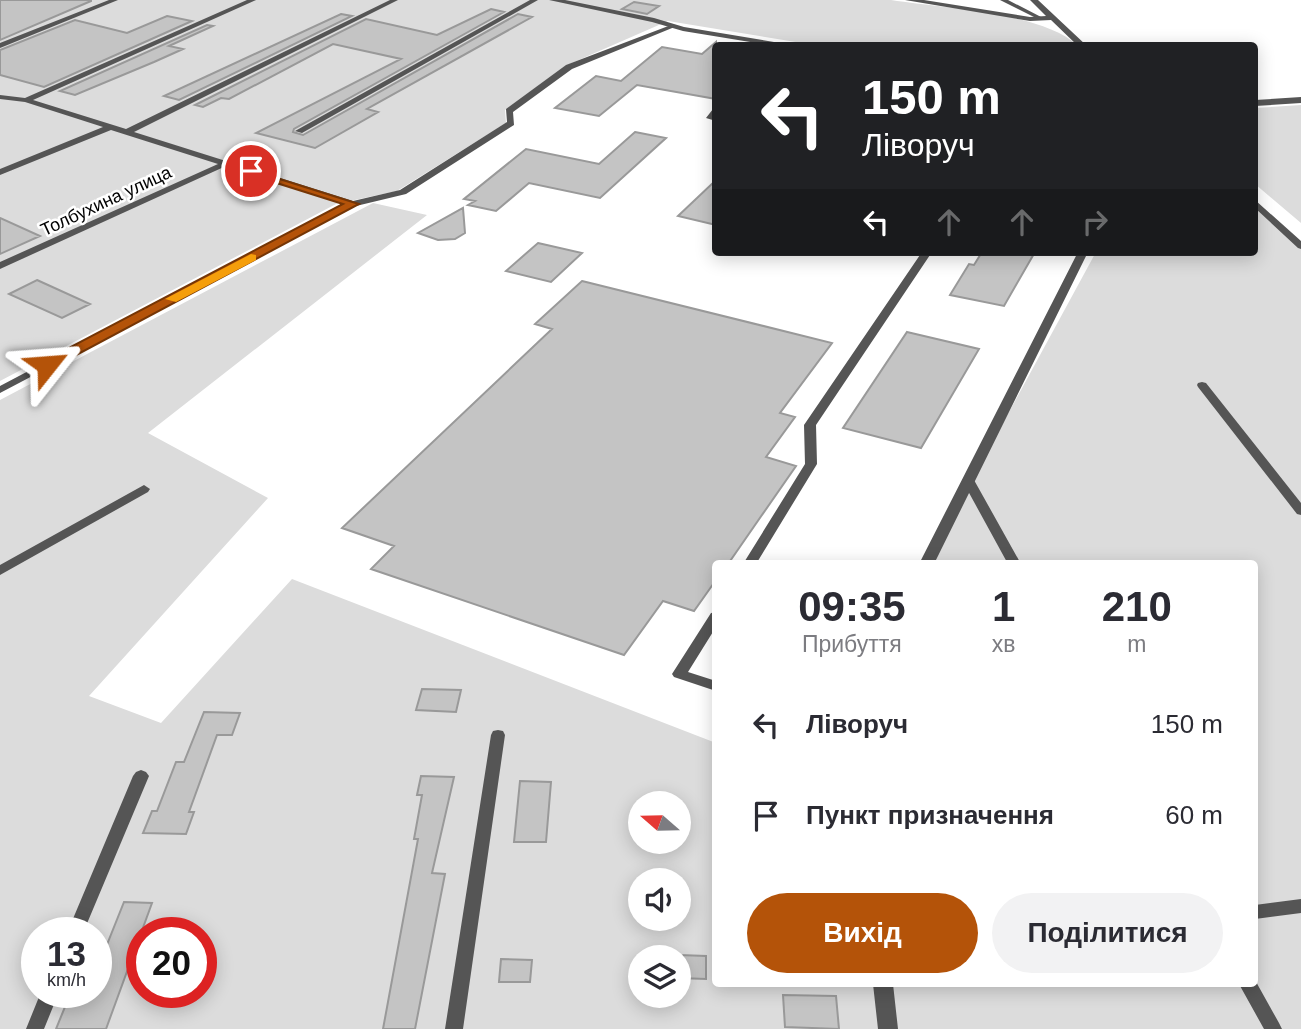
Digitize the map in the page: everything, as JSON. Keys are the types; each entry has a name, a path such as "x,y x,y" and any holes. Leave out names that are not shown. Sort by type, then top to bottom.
{"street":[{"path":"553,0 673,26 770,42"},
{"path":"909,0 1040,19 1054,18"},
{"path":"1034,0 1079,42"},
{"path":"1258,103 1301,100"},
{"path":"928,560 1081,256"},
{"path":"883,987 888,1029"}],"lane":[{"path":"0,46 115,0"},
{"path":"26,100 253,0"},
{"path":"127,132 395,0"},
{"path":"299,131 535,0"},
{"path":"1003,0 1040,19"},
{"path":"0,390 353,204 403,192 510,123 509,111 569,67 673,26"},
{"path":"0,97 26,100 353,204"},
{"path":"0,172 111,127"},
{"name":"Толбухина улица","path":"0,267 226,163"},
{"path":"1258,206 1301,246"},
{"path":"751,560 811,464 810,425 923,256"},
{"path":"1202,384 1301,511"},
{"path":"968,480 1013,560"},
{"path":"0,571 144,489"},
{"path":"712,622 679,674 712,685"},
{"path":"454,1029 498,736"},
{"path":"82,917 141,776"},
{"path":"1258,912 1301,906"},
{"path":"1250,987 1273,1029"},
{"path":"35,1029 44,1008"}],"shaded area":[{"path":"0,0 891,0 1016,18 1040,25 1073,42 796,42 668,21 565,66 505,110 506,123 397,191 336,204 0,381"},
{"path":"1301,105 1301,223 1258,187 1258,108"},
{"path":"373,203 427,215 148,433 268,498 89,696 161,723 292,579 712,741 712,987 1258,987 1258,560 929,560 1094,256 1258,256 1258,209 1301,247 1301,1029 0,1029 0,400"}],"building":[{"path":"0,0 91,0 91,1 0,40"},
{"path":"634,2 659,6 647,14 622,9"},
{"path":"491,9 504,12 294,129 293,132 303,135 518,14 532,17 367,109 378,112 315,148 256,133 401,59 333,44 229,99 221,98 203,107 195,105 366,19 437,35"},
{"path":"341,14 352,16 179,100 164,96"},
{"path":"167,16 192,21 44,87 0,75 0,50 75,20 127,33"},
{"path":"207,25 213,26 169,46 183,49 75,95 60,91"},
{"path":"712,45 712,98 637,85 599,116 555,108 596,76 621,81 662,47 702,54"},
{"path":"635,132 666,138 600,198 529,183 496,211 468,205 475,201 464,199 526,149 599,164"},
{"path":"712,184 712,224 678,216"},
{"path":"463,208 465,233 455,239 438,240 418,233"},
{"path":"0,218 40,236 0,254"},
{"path":"538,243 582,253 551,282 506,271"},
{"path":"980,256 1033,256 1004,306 950,295 969,264 974,265"},
{"path":"37,280 90,304 62,318 9,294"},
{"path":"582,281 832,343 780,413 795,417 766,457 796,466 731,560 712,560 712,586 694,611 663,601 624,655 371,569 394,546 342,528 552,329 535,324"},
{"path":"907,332 979,349 921,448 843,428"},
{"path":"422,689 461,690 456,712 416,710"},
{"path":"204,712 240,713 232,735 217,735 189,812 194,812 186,834 143,833 152,811 157,811 176,762 184,762"},
{"path":"421,776 454,777 432,873 445,874 415,1029 383,1029 418,839 414,839 422,795 417,795"},
{"path":"520,781 551,782 546,842 514,842"},
{"path":"124,902 152,903 147,917 126,917 126,974 106,1029 56,1029 65,1008 112,1008 112,932"},
{"path":"691,955 706,956 706,979 691,978"},
{"path":"501,959 532,960 530,982 499,982"},
{"path":"783,995 836,996 839,1029 785,1027"}],"slow traffic":[{"path":"171,299 251,257"}],"route":[{"path":"47,365 353,204 251,171"}]}
